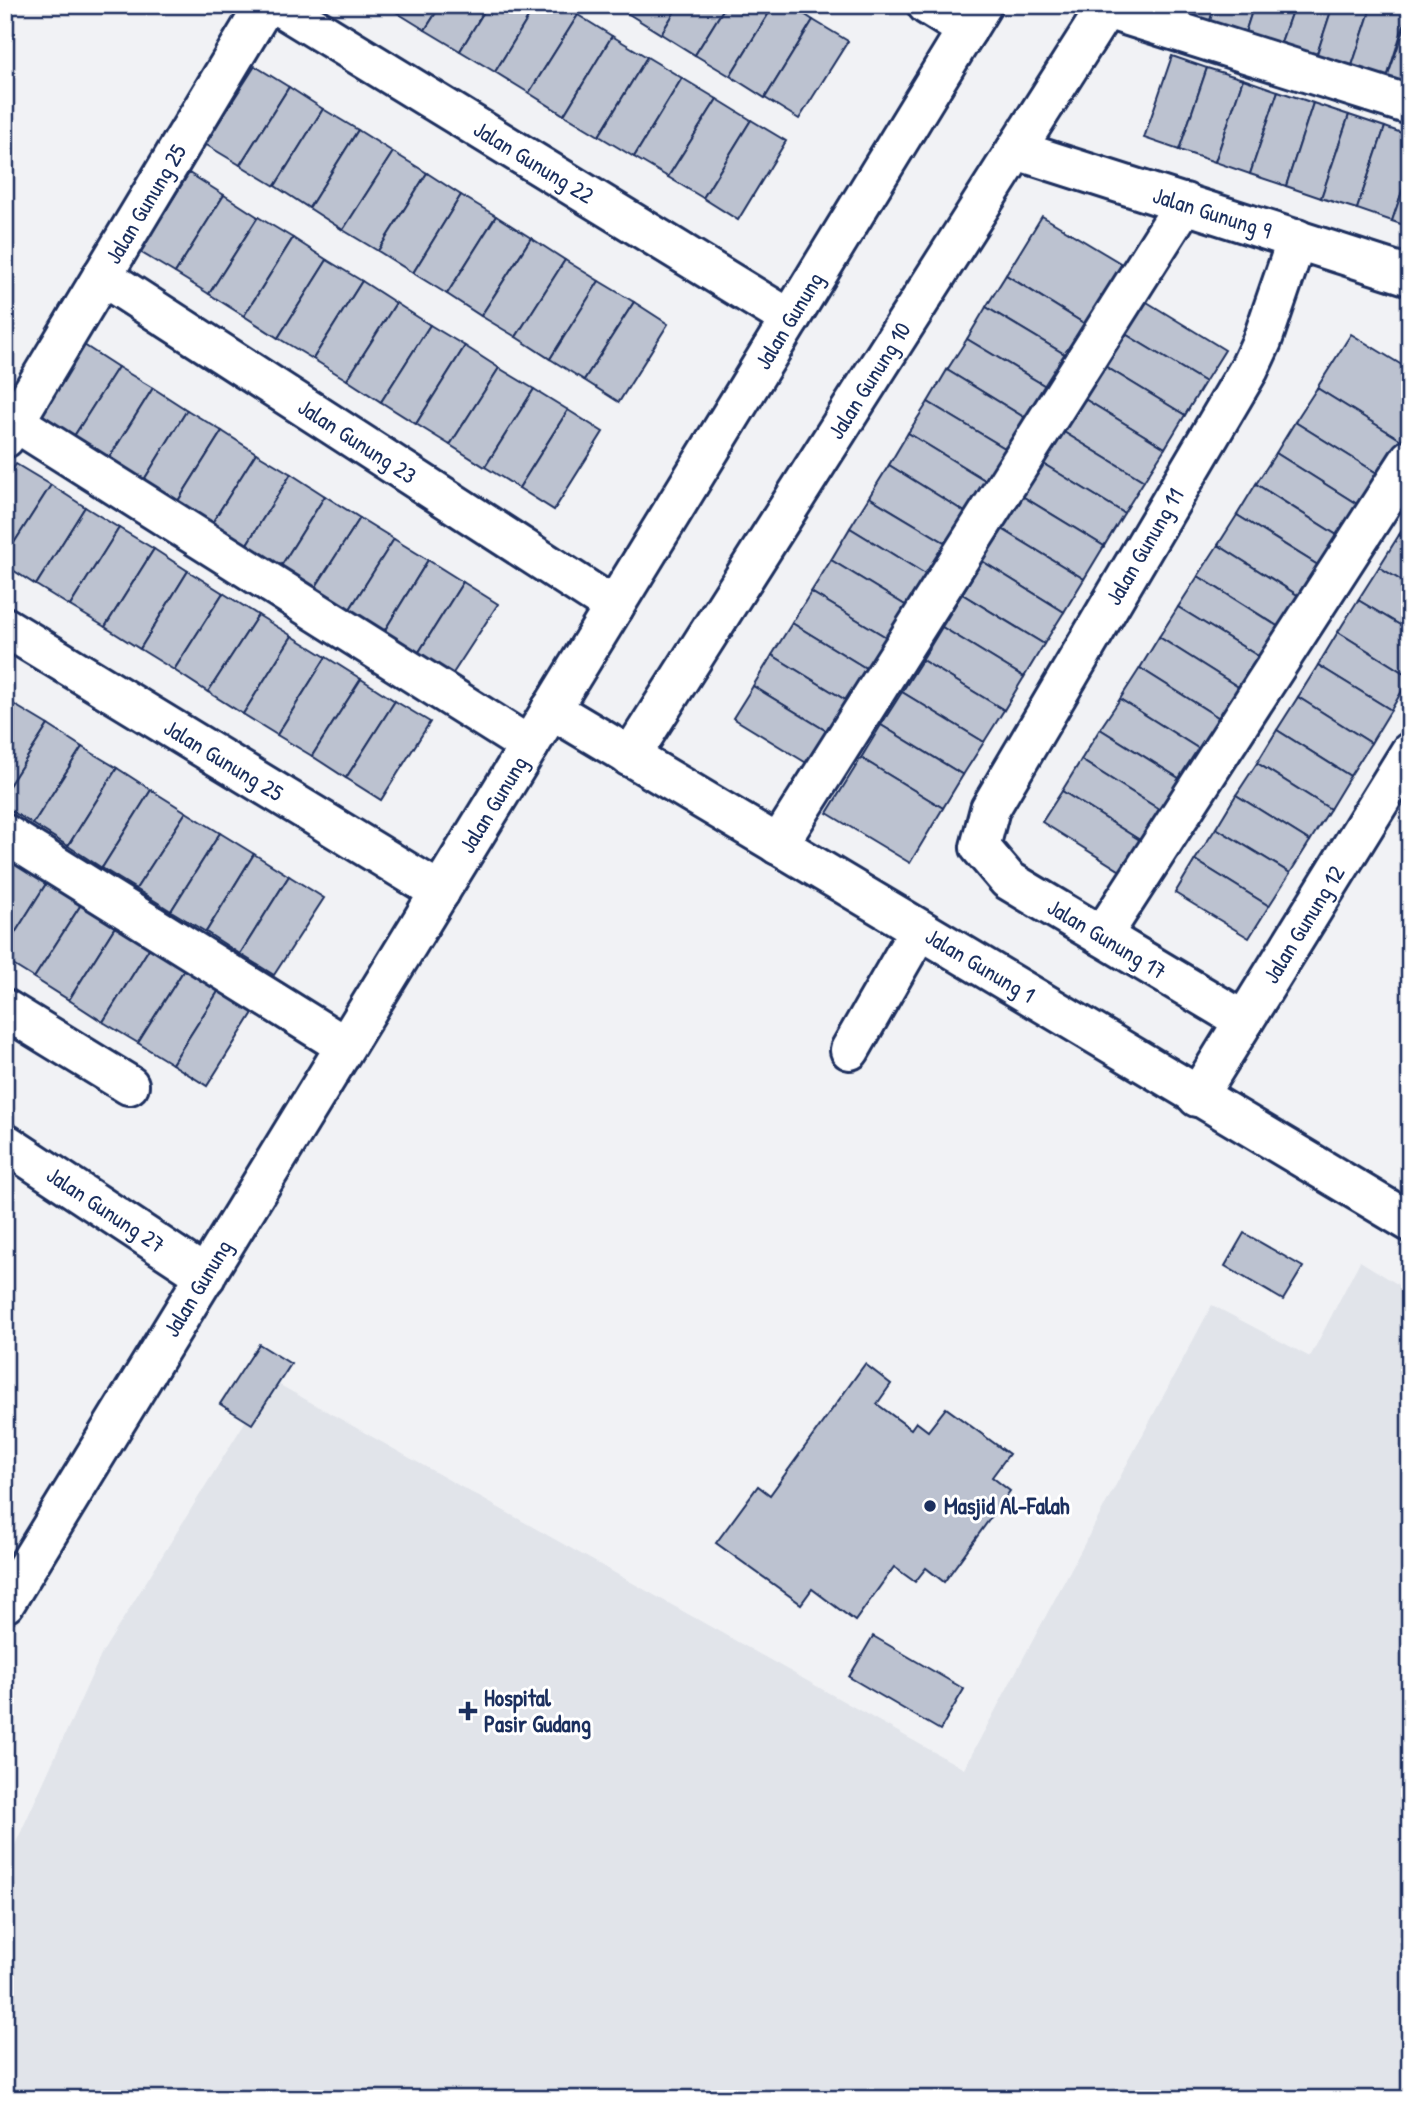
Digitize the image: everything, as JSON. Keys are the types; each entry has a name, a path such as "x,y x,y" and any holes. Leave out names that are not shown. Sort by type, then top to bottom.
{"street":[{"name":"Jalan Gunung 25","path":"10,430 265,5"},
{"name":"Jalan Gunung 22","path":"277,5 790,318"},
{"path":"927,5 974,17"},
{"path":"1107,7 1410,105"},
{"name":"Jalan Gunung 10","path":"629,757 1107,7"},
{"name":"Jalan Gunung","path":"5,1603 974,17"},
{"name":"Jalan Gunung 9","path":"1016,150 1410,276"},
{"path":"778,845 1185,203"},
{"name":"Jalan Gunung 11","path":"980,847 989,809 1249,369 1262,341 1297,239"},
{"name":"Jalan Gunung 23","path":"102,276 614,607"},
{"path":"10,430 529,746"},
{"path":"1102,936 1410,459"},
{"name":"Jalan Gunung 25","path":"5,627 440,891"},
{"name":"Jalan Gunung 1","path":"551,709 1410,1222"},
{"name":"Jalan Gunung 12","path":"1197,1097 1410,752"},
{"path":"5,834 345,1046"},
{"name":"Jalan Gunung 17","path":"980,847 1008,880 1244,1021"},
{"path":"850,1050 919,930"},
{"path":"5,1009 129,1085"},
{"name":"Jalan Gunung 27","path":"5,1143 205,1276"}],"shaded area":[{"name":"Hospital Pasir Gudang","path":"1360,1261 1410,1292 1410,2099 5,2099 5,1867 102,1653 271,1380 964,1769 1212,1305 1310,1357"}],"building":[{"path":"393,5 441,5 425,30 391,9"},
{"path":"441,5 488,5 460,51 425,30"},
{"path":"488,5 536,5 495,72 460,51"},
{"path":"536,5 561,5 578,15 529,93 495,72"},
{"path":"631,5 679,5 661,34 627,13"},
{"path":"679,5 726,5 695,55 661,34"},
{"path":"726,5 774,5 730,76 695,55"},
{"path":"774,5 790,5 813,20 765,98 730,76"},
{"path":"1176,5 1215,5 1208,27 1172,15"},
{"path":"1215,5 1254,5 1243,39 1208,27"},
{"path":"1254,5 1294,5 1278,51 1243,39"},
{"path":"1294,5 1333,5 1314,63 1278,51"},
{"path":"1333,5 1372,5 1349,75 1314,63"},
{"path":"1372,5 1410,5 1384,87 1349,75"},
{"path":"1410,12 1410,95 1384,87"},
{"path":"578,15 612,36 564,115 529,93"},
{"path":"813,20 848,41 799,119 765,98"},
{"path":"612,36 647,57 599,136 564,115"},
{"path":"1172,56 1207,68 1179,150 1144,138"},
{"path":"647,57 682,78 634,157 599,136"},
{"path":"255,66 289,87 240,165 205,144"},
{"path":"1207,68 1243,79 1215,162 1179,150"},
{"path":"682,78 717,99 668,177 634,157"},
{"path":"1243,79 1278,91 1250,174 1215,162"},
{"path":"289,87 323,109 275,186 240,165"},
{"path":"1278,91 1313,103 1286,186 1250,174"},
{"path":"717,99 751,120 703,198 668,177"},
{"path":"1313,103 1349,115 1321,198 1286,186"},
{"path":"323,109 358,130 309,208 275,186"},
{"path":"1349,115 1385,127 1357,209 1321,198"},
{"path":"751,120 786,141 738,220 703,198"},
{"path":"1385,127 1410,136 1410,168 1392,221 1357,209"},
{"path":"358,130 393,152 343,230 309,208"},
{"path":"393,152 427,173 378,251 343,230"},
{"path":"1410,168 1410,227 1392,221"},
{"path":"189,173 224,195 175,273 140,252"},
{"path":"427,173 461,195 413,273 378,251"},
{"path":"224,195 258,217 209,294 175,273"},
{"path":"461,195 496,216 447,294 413,273"},
{"path":"496,216 531,238 481,316 447,294"},
{"path":"1042,216 1122,264 1085,324 1006,275"},
{"path":"258,217 293,238 244,316 209,294"},
{"path":"293,238 327,260 278,338 244,316"},
{"path":"531,238 565,260 516,337 481,316"},
{"path":"327,260 362,281 313,359 278,338"},
{"path":"565,260 599,281 550,359 516,337"},
{"path":"1006,275 1085,324 1066,355 986,307"},
{"path":"362,281 396,303 347,380 313,359"},
{"path":"599,281 634,302 584,380 550,359"},
{"path":"1142,299 1225,350 1205,382 1122,332"},
{"path":"634,302 668,324 619,402 584,380"},
{"path":"396,303 430,325 381,402 347,380"},
{"path":"986,307 1066,355 1047,387 967,339"},
{"path":"430,325 465,346 416,424 381,402"},
{"path":"1122,332 1205,382 1185,415 1103,365"},
{"path":"1351,334 1410,370 1410,427 1401,440 1317,388"},
{"path":"967,339 1047,387 1027,419 947,370"},
{"path":"84,345 118,367 69,444 35,423"},
{"path":"465,346 499,368 450,445 416,424"},
{"path":"1103,365 1185,415 1165,448 1083,398"},
{"path":"118,367 153,388 104,466 69,444"},
{"path":"499,368 534,389 485,467 450,445"},
{"path":"947,370 1027,419 1008,450 928,402"},
{"path":"153,388 187,410 139,488 104,466"},
{"path":"1317,388 1401,440 1380,475 1295,422"},
{"path":"534,389 568,410 519,488 485,467"},
{"path":"1083,398 1165,448 1144,481 1062,431"},
{"path":"928,402 1008,450 988,482 908,433"},
{"path":"187,410 222,431 173,509 139,488"},
{"path":"568,410 603,432 554,510 519,488"},
{"path":"1295,422 1380,475 1360,506 1276,453"},
{"path":"222,431 256,453 207,531 173,509"},
{"path":"1062,431 1144,481 1124,513 1042,463"},
{"path":"908,433 988,482 968,514 889,465"},
{"path":"256,453 291,474 242,552 207,531"},
{"path":"1276,453 1360,506 1340,537 1256,484"},
{"path":"1042,463 1124,513 1104,546 1022,496"},
{"path":"16,464 51,485 5,557 5,481"},
{"path":"889,465 968,514 949,545 869,497"},
{"path":"291,474 325,496 276,574 242,552"},
{"path":"1256,484 1340,537 1321,567 1237,515"},
{"path":"51,485 85,507 36,585 5,565 5,557"},
{"path":"325,496 360,518 310,596 276,574"},
{"path":"1022,496 1104,546 1084,579 1002,529"},
{"path":"869,497 949,545 930,577 850,528"},
{"path":"85,507 119,528 70,606 36,585"},
{"path":"1237,515 1321,567 1302,598 1218,545"},
{"path":"360,518 394,539 345,617 310,596"},
{"path":"1410,518 1410,541 1399,535"},
{"path":"119,528 154,549 105,627 70,606"},
{"path":"850,528 930,577 910,608 831,560"},
{"path":"1002,529 1084,579 1064,612 982,561"},
{"path":"1399,535 1410,541 1410,586 1379,567"},
{"path":"394,539 428,560 380,638 345,617"},
{"path":"1218,545 1302,598 1282,629 1198,576"},
{"path":"154,549 188,571 140,649 105,627"},
{"path":"428,560 463,582 414,660 380,638"},
{"path":"831,560 910,608 891,640 811,592"},
{"path":"982,561 1064,612 1044,644 962,594"},
{"path":"1379,567 1410,586 1410,631 1358,600"},
{"path":"188,571 223,593 174,670 140,649"},
{"path":"1198,576 1282,629 1263,659 1178,607"},
{"path":"463,582 498,604 448,681 414,660"},
{"path":"811,592 891,640 872,672 792,623"},
{"path":"223,593 258,615 208,692 174,670"},
{"path":"962,594 1044,644 1024,677 942,627"},
{"path":"1358,600 1410,631 1410,677 1338,632"},
{"path":"1178,607 1263,659 1243,690 1159,637"},
{"path":"258,615 292,636 243,714 208,692"},
{"path":"792,623 872,672 852,704 772,655"},
{"path":"942,627 1024,677 1004,710 922,660"},
{"path":"1338,632 1410,677 1391,710 1318,665"},
{"path":"292,636 326,657 277,735 243,714"},
{"path":"1159,637 1243,690 1224,721 1140,668"},
{"path":"772,655 852,704 833,735 753,686"},
{"path":"326,657 361,679 312,756 277,735"},
{"path":"922,660 1004,710 984,742 902,692"},
{"path":"1318,665 1391,710 1371,743 1298,697"},
{"path":"1140,668 1224,721 1204,752 1120,699"},
{"path":"361,679 395,701 346,778 312,756"},
{"path":"753,686 833,735 813,767 733,718"},
{"path":"902,692 984,742 963,775 881,725"},
{"path":"1298,697 1371,743 1350,776 1277,730"},
{"path":"1120,699 1204,752 1185,782 1100,729"},
{"path":"395,701 430,722 381,800 346,778"},
{"path":"13,704 48,725 5,792 5,716"},
{"path":"48,725 82,747 33,824 5,807 5,792"},
{"path":"881,725 963,775 943,808 861,758"},
{"path":"1100,729 1185,782 1165,813 1081,760"},
{"path":"1277,730 1350,776 1330,809 1257,763"},
{"path":"82,747 117,768 68,846 33,824"},
{"path":"861,758 943,808 910,863 827,813"},
{"path":"1081,760 1165,813 1146,844 1062,791"},
{"path":"1257,763 1330,809 1310,841 1236,795"},
{"path":"117,768 151,790 102,868 68,846"},
{"path":"151,790 186,812 136,889 102,868"},
{"path":"1062,791 1146,844 1127,875 1042,822"},
{"path":"1236,795 1310,841 1290,873 1216,828"},
{"path":"186,812 220,833 171,911 136,889"},
{"path":"1216,828 1290,873 1269,906 1195,860"},
{"path":"220,833 254,854 206,932 171,911"},
{"path":"254,854 289,876 240,954 206,932"},
{"path":"14,858 49,879 5,949 5,872"},
{"path":"1195,860 1269,906 1249,938 1175,893"},
{"path":"289,876 324,898 274,975 240,954"},
{"path":"49,879 84,900 34,978 5,960 5,949"},
{"path":"84,900 118,922 69,1000 34,978"},
{"path":"118,922 152,944 103,1022 69,1000"},
{"path":"152,944 187,965 138,1043 103,1022"},
{"path":"187,965 221,987 172,1064 138,1043"},
{"path":"221,987 256,1008 207,1086 172,1064"},
{"path":"1244,1233 1303,1267 1283,1300 1225,1266"},
{"path":"259,1344 291,1364 252,1424 220,1404"},
{"path":"865,1364 891,1384 877,1404 911,1429 916,1422 928,1431 946,1408 1009,1454 992,1477 1010,1491 944,1582 926,1568 915,1582 894,1567 855,1621 812,1589 801,1604 716,1543 758,1486 770,1495"},
{"path":"873,1636 964,1689 940,1730 849,1677"}],"place":[{"name":"Masjid Al-Falah","path":"930,1506"},
{"name":"Hospital Pasir Gudang","path":"468,1711"}]}
